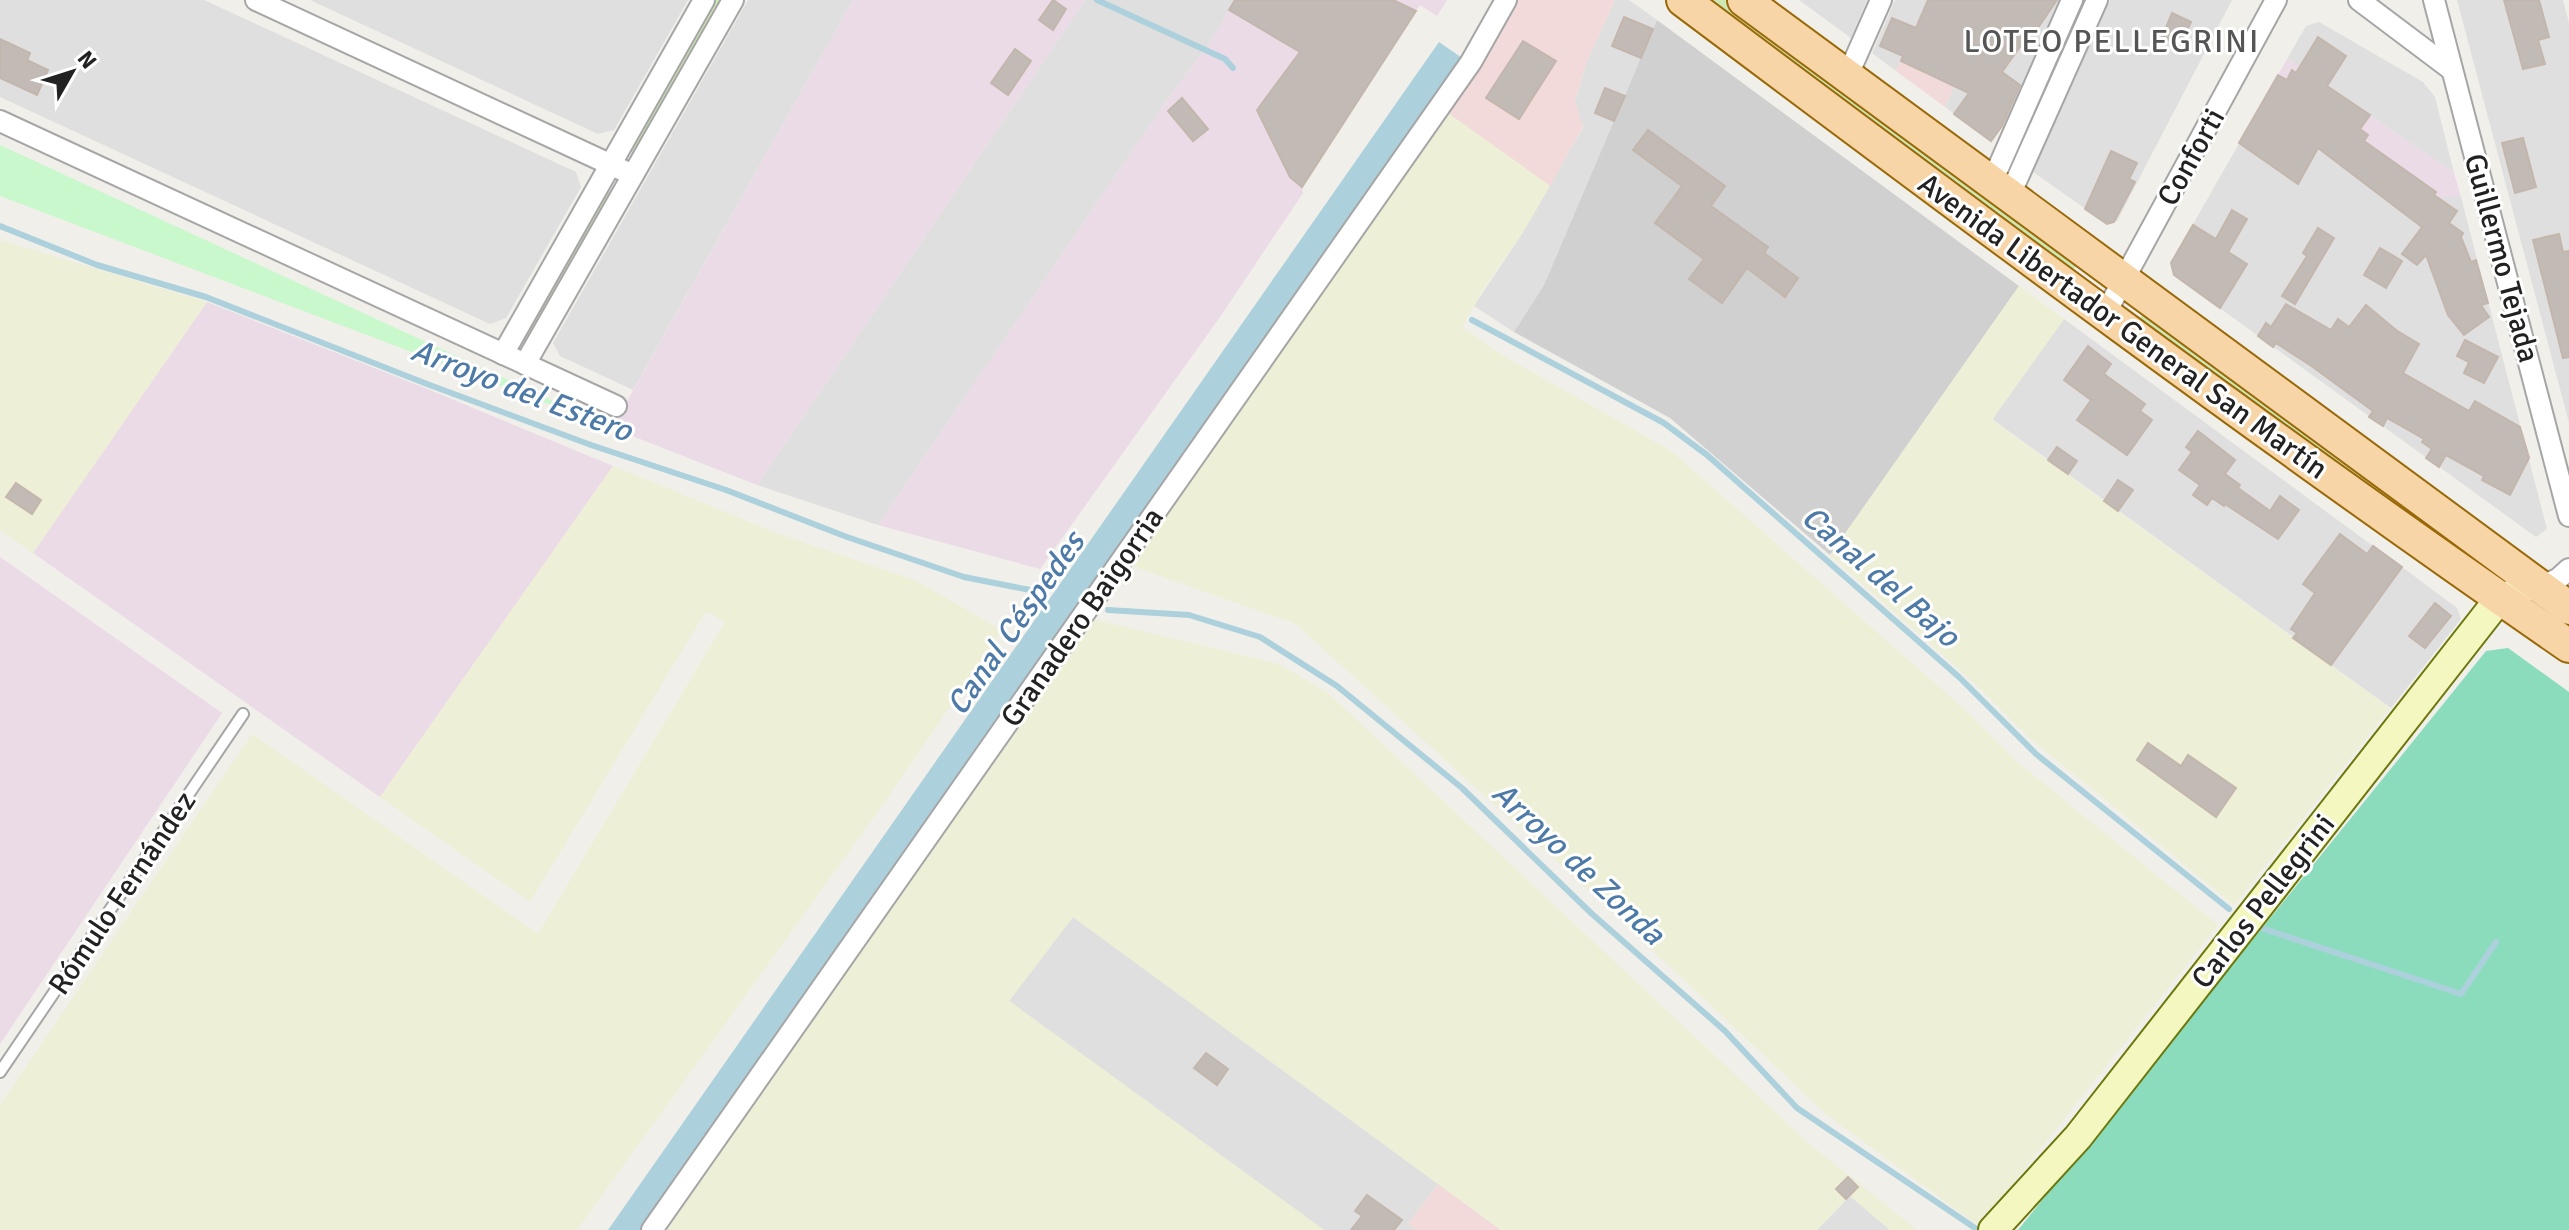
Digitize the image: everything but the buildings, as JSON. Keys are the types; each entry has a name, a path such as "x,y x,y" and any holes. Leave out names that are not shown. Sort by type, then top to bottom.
{"main road":[{"name":"Avenida Libertador General San Martín","path":"1683,0 2105,314 2447,563 2569,646"},
{"name":"Avenida Libertador General San Martín","path":"1744,0 2569,608"},
{"path":"2500,598 2540,586"},
{"name":"Carlos Pellegrini","path":"1994,1229 2078,1137 2500,598"}],"street":[{"path":"256,0 633,175"},
{"path":"503,354 704,0"},
{"path":"525,364 733,0"},
{"name":"Granadero Baigorria","path":"652,1230 1471,62 1506,0"},
{"path":"1847,77 1881,0"},
{"path":"2000,191 2072,0"},
{"path":"2000,191 2097,0"},
{"name":"Conforti","path":"2105,314 2276,0"},
{"path":"2359,0 2452,70"},
{"name":"Guillermo Tejada","path":"2434,0 2569,516"},
{"path":"0,121 616,406"},
{"path":"2540,586 2558,579 2569,569"}],"lane":[{"name":"Rómulo Fernández","path":"0,1072 243,714"}],"shaded area":[{"path":"0,0 204,0 576,172 581,187 506,318 490,324 0,97"},
{"path":"310,0 688,0 614,130 598,134"},
{"path":"748,0 853,0 633,390 560,356 553,343"},
{"path":"853,0 1085,0 757,485 612,428"},
{"path":"1085,0 1235,0 1210,43 1165,103 878,525 757,485"},
{"path":"1235,0 1447,0 1437,16 1420,5 1302,187 1303,193 1220,317 1040,569 878,525 1165,103 1210,43"},
{"path":"1515,0 1615,0 1586,63 1575,101 1583,126 1550,186 1445,111"},
{"path":"1615,0 1629,0 1657,20 1544,285 1514,332 1474,306 1522,234 1583,127 1575,102 1586,63"},
{"path":"1799,0 1867,0 1851,38"},
{"path":"1895,0 1928,0 1896,71 1872,53"},
{"path":"1928,0 1993,0 1945,107 1896,71"},
{"path":"1993,0 2060,0 2005,122 1997,134 1984,136 1945,107"},
{"path":"2110,0 2232,0 2117,221 2107,224 2033,172"},
{"path":"2457,0 2563,0 2569,23 2569,423"},
{"path":"1657,20 2019,286 1830,555 1670,418 1514,332 1544,285"},
{"path":"2319,22 2423,82 2435,97 2454,173 2287,59 2306,26"},
{"path":"2287,59 2454,173 2461,197 2438,197 2422,227 2318,149 2258,110"},
{"path":"2258,110 2318,148 2422,227 2438,197 2461,197 2547,529 2536,537 2174,275 2171,263"},
{"path":"207,302 613,466 380,797 33,553"},
{"path":"2064,319 2373,546 2303,644 1992,419"},
{"path":"0,557 222,713 0,1044"},
{"path":"2402,567 2457,608 2461,619 2391,708 2331,665"},
{"path":"1073,917 1438,1184 1408,1224 1416,1230 1324,1230 1009,1001"},
{"path":"1438,1184 1501,1230 1416,1230 1408,1224"},
{"path":"1850,1196 1890,1230 1817,1230"}],"green space":[{"path":"713,0 722,0 635,152 631,152 629,150"},
{"path":"1702,0 1725,0 2076,258 2077,267 2069,270"},
{"path":"1445,111 1550,186 1462,327 1500,354 1671,451 1964,709 2016,761 2218,925 1979,1226 1827,1115 1611,911 1296,624 1129,565"},
{"path":"0,145 612,428 0,196"},
{"path":"608,190 612,194 528,341 522,341"},
{"path":"0,240 207,302 33,553 0,530"},
{"path":"2019,286 2064,319 1992,420 2390,708 2234,905 2032,740 1972,681 1830,555"},
{"path":"2143,313 2492,568 2487,575 2139,320"},
{"path":"613,466 779,534 914,580 1002,630 886,800 577,1230 0,1230 0,1105 252,734 538,934 725,622 706,611 530,902 380,797"},
{"path":"1091,619 1279,664 1328,693 1806,1141 1917,1230 1890,1230 1850,1196 1817,1230 1501,1230 1073,917 1009,1001 1324,1230 665,1230"},
{"path":"2508,648 2569,692 2569,1230 2018,1230 2486,651"}],"water":[{"path":"1439,42 1465,60 644,1230 608,1230"}],"waterway":[{"name":"Canal del Bajo","path":"1097,0 1225,59 1233,68"},
{"name":"Arroyo del Estero","path":"0,226 97,265 206,297 427,384 591,445 726,490 847,537 964,577 1030,590"},
{"name":"Canal del Bajo","path":"1472,320 1664,423 1707,455 1959,677 2036,754 2229,909"},
{"name":"Arroyo de Zonda","path":"1108,610 1189,615 1260,637 1337,686 1462,788 1591,913 1725,1031 1797,1108 1978,1230"},
{"name":"Canal del Bajo","path":"2264,929 2461,994 2496,942"}],"district":[{"name":"LOTEO PELLEGRINI","path":"2112,41"}],"water label":[{"name":"Canal Céspedes","path":"1015,623"}]}
